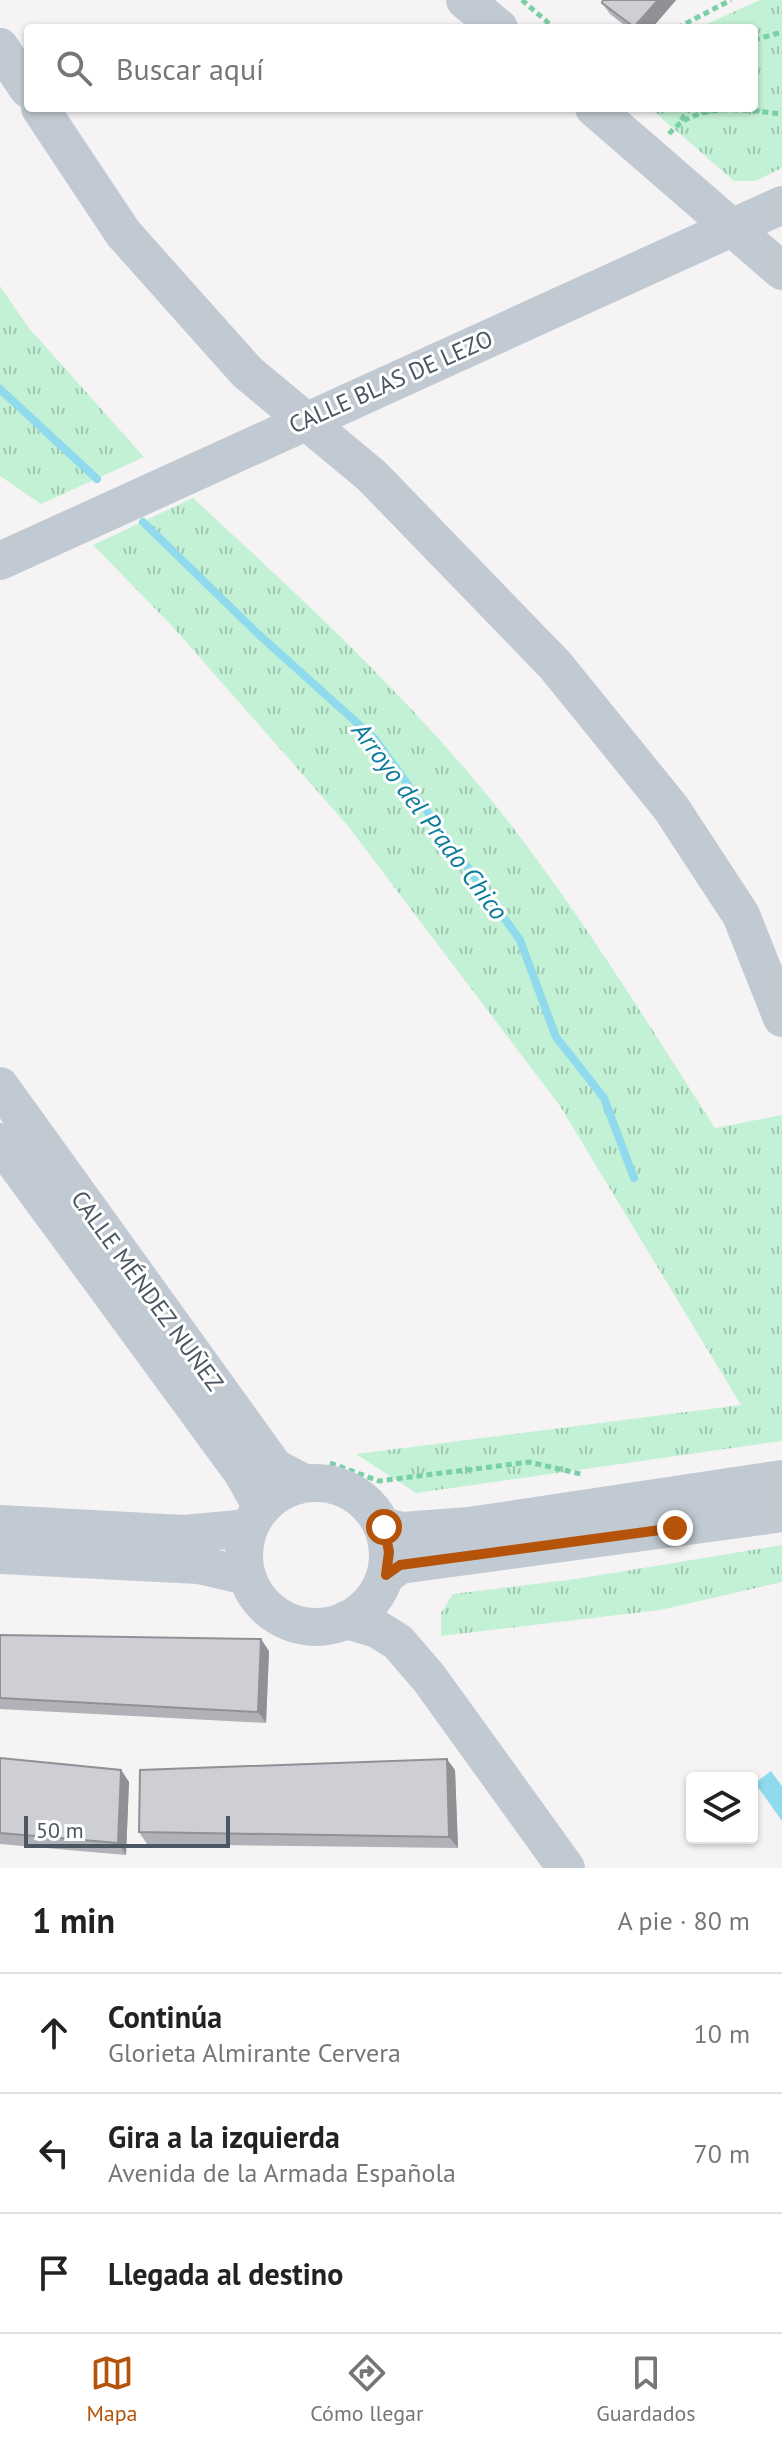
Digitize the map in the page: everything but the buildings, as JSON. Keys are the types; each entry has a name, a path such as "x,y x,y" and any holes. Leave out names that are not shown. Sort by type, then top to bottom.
{"street":[{"path":"465,0 494,24"},
{"path":"0,47 24,83"},
{"path":"43,112 123,233 247,372 372,476 456,559 555,665 671,808 741,915 782,1018"},
{"path":"599,112 735,226 782,271"},
{"name":"CALLE BLAS DE LEZO","path":"0,561 782,205"},
{"name":"CALLE MÉNDEZ NUÑEZ","path":"0,1086 275,1468 314,1472"},
{"name":"CALLE MÉNDEZ NUÑEZ","path":"0,1142 242,1472 255,1518"},
{"path":"314,1472 328,1483 351,1491 371,1507 384,1527 389,1552 386,1575 376,1596 360,1613 317,1627 294,1624 273,1613 257,1596 247,1576 244,1552 255,1518 281,1492 314,1472"},
{"path":"384,1527 403,1531 469,1526 782,1479"},
{"path":"386,1575 400,1565 782,1513"},
{"path":"0,1524 184,1534 255,1518"},
{"path":"0,1555 199,1565 247,1576"},
{"path":"346,1620 377,1629 398,1642 566,1868"}],"path":[{"path":"522,0 549,24"},
{"path":"685,24 731,0"},
{"path":"758,39 782,32"},
{"path":"651,156 687,112"},
{"path":"680,120 712,112"},
{"path":"751,112 782,114"},
{"path":"314,1472 379,1481 529,1462 571,1474"}],"green space":[{"path":"760,0 782,0 782,168 755,181 734,181 655,112 758,112 758,24 707,24"},
{"path":"0,286 28,327 144,457 41,504 0,476"},
{"path":"193,498 388,685 496,806 582,924 715,1128 782,1115 782,1441 416,1493 356,1454 741,1405 560,1106 348,826 172,626 93,545"},
{"path":"782,1545 782,1582 660,1610 441,1636 441,1613 453,1594 576,1579"}],"water":[{"path":"771,1771 782,1786 782,1821 758,1787 758,1781"}],"waterway":[{"name":"Arroyo del Prado Chico","path":"0,389 97,479"},
{"name":"Arroyo del Prado Chico","path":"143,522 257,633 375,739 520,940 556,1037 604,1098 634,1178"}],"route":[{"path":"384,1527 389,1552 386,1575 400,1565 675,1528"}]}
